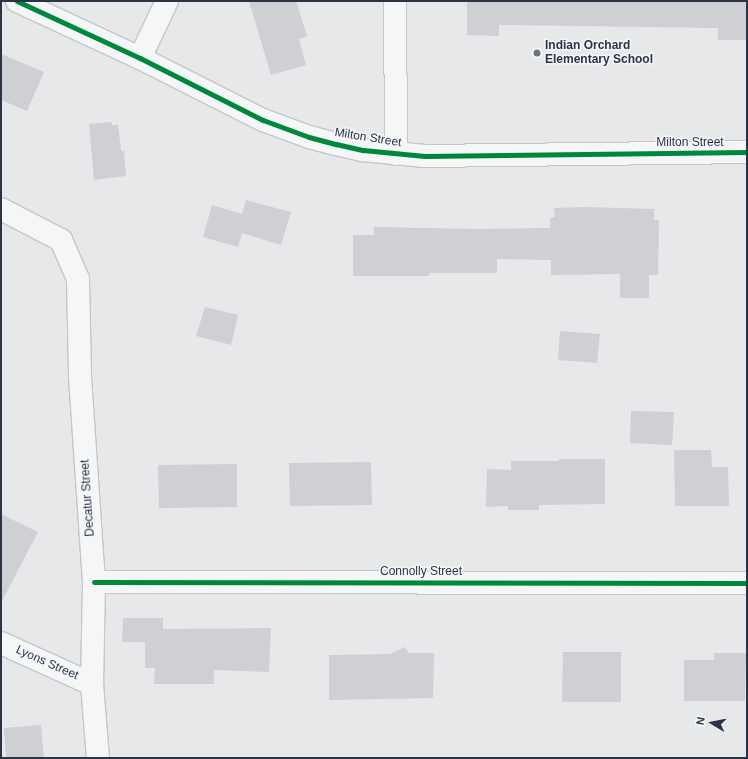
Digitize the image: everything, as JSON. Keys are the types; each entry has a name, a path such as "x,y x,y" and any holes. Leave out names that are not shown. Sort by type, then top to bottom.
{"street":[{"name":"Milton Street","path":"17,1 140,58 240,110 286,129 336,144 396,154 425,156 747,152"},
{"path":"140,58 167,1"},
{"path":"395,1 396,154"},
{"name":"Decatur Street","path":"1,209 61,241 78,279 80,377 94,582 92,684 98,758"},
{"name":"Connolly Street","path":"94,582 747,583"},
{"name":"Lyons Street","path":"1,643 92,684"}],"building":[{"path":"249,1 296,1 307,36 299,39 306,65 271,75"},
{"path":"467,1 747,1 747,40 718,40 718,28 499,25 499,36 467,35"},
{"path":"1,54 44,72 27,111 1,100"},
{"path":"112,122 112,125 118,125 121,151 124,151 126,176 94,180 89,124"},
{"path":"246,200 291,212 281,245 242,233 238,247 203,237 212,205 242,214"},
{"path":"586,207 654,209 654,220 659,220 658,275 649,275 649,298 620,298 620,274 551,275 551,260 497,259 497,273 429,273 429,276 353,276 353,235 374,235 374,227 477,229 550,228 550,218 555,217 554,208"},
{"path":"205,307 238,315 231,345 196,336"},
{"path":"560,331 600,334 597,363 558,360"},
{"path":"631,411 674,412 672,445 630,443"},
{"path":"674,450 711,450 712,467 728,467 729,506 675,506"},
{"path":"559,459 605,459 605,504 539,505 539,510 508,510 508,506 486,507 487,469 511,470 511,461 559,461"},
{"path":"371,462 372,505 290,506 289,463"},
{"path":"237,464 237,507 159,508 158,465"},
{"path":"1,514 38,532 1,603"},
{"path":"123,618 163,618 163,629 271,628 269,672 214,670 214,684 154,684 155,668 145,668 145,642 122,642"},
{"path":"405,647 409,653 434,653 433,698 329,700 329,655 390,654"},
{"path":"563,652 621,652 621,702 562,702"},
{"path":"714,653 746,653 745,701 684,701 684,660 714,660"},
{"path":"41,725 44,758 6,758 4,728"}],"cycle path":[{"path":"17,1 140,58 263,120 309,137 363,150 425,156 747,152"},
{"path":"94,582 747,583"}],"place":[{"name":"Indian Orchard Elementary School","path":"537,53"}]}
